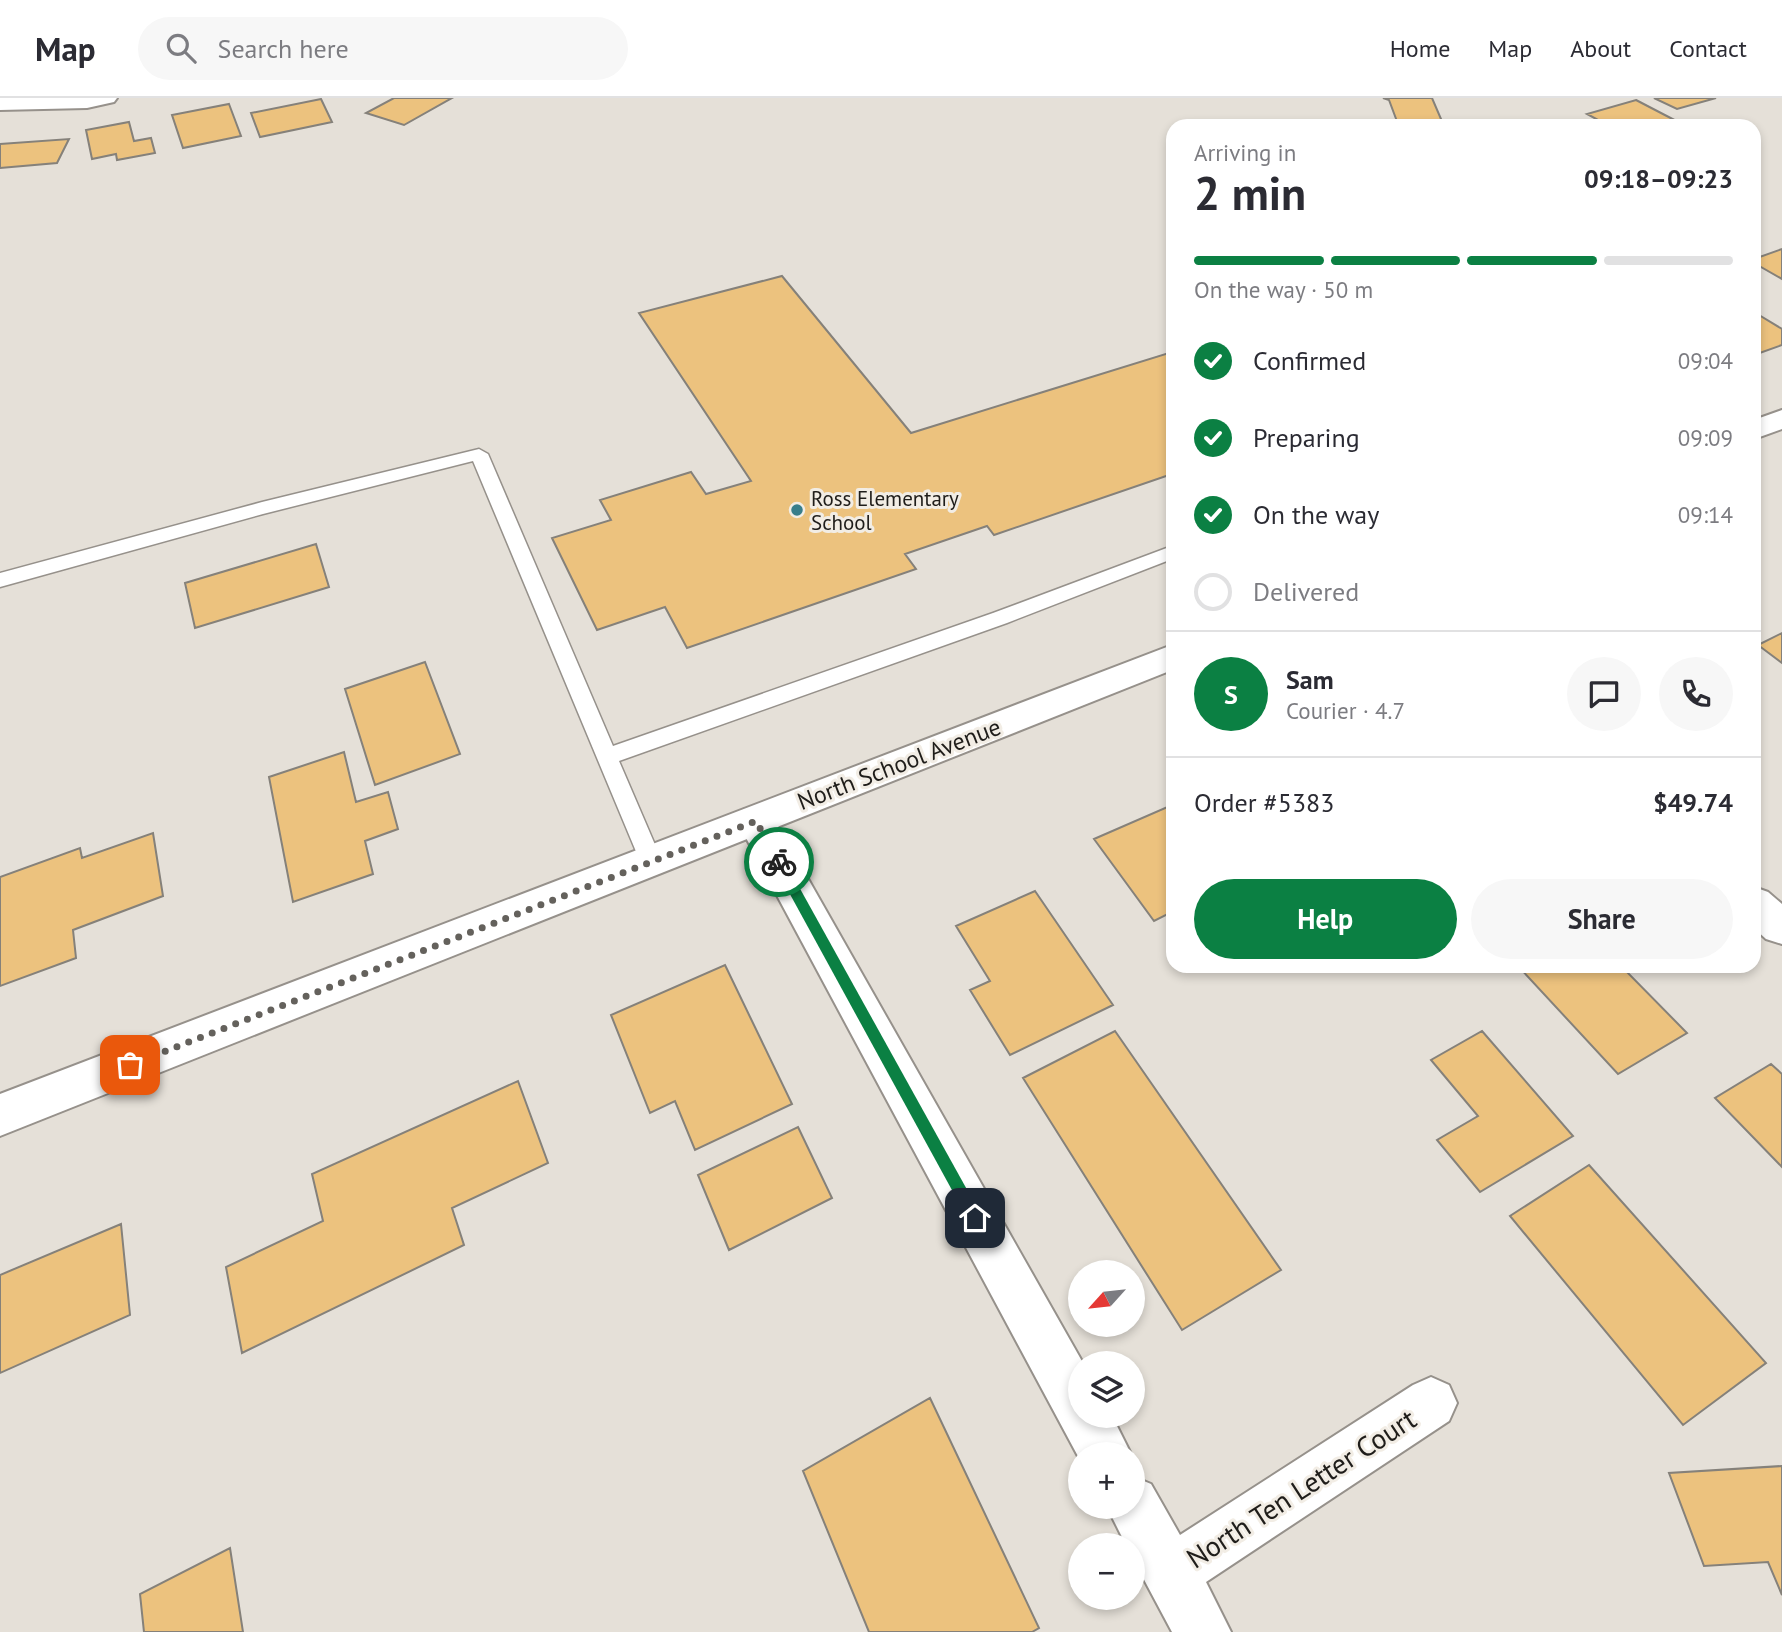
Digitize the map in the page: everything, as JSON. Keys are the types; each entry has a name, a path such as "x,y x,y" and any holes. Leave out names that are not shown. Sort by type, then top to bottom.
{"street":[{"path":"0,104 87,102 107,98"},
{"path":"1761,427 1782,419"},
{"name":"North School Avenue","path":"0,1115 1166,659"},
{"path":"756,821 1068,1386"},
{"name":"North Ten Letter Court","path":"1171,1573 1431,1403"},
{"path":"1141,1519 1203,1632"}],"lane":[{"path":"0,580 261,508 479,454 651,861"},
{"path":"607,757 1000,618 1166,554"}],"building":[{"path":"394,98 452,98 404,125 366,113"},
{"path":"1383,98 1432,98 1441,119 1396,119 1389,100"},
{"path":"1654,98 1716,98 1677,109"},
{"path":"321,99 332,122 260,137 251,113"},
{"path":"1636,100 1673,119 1596,119 1587,114"},
{"path":"229,104 241,136 183,148 172,115"},
{"path":"129,122 134,141 151,138 155,153 117,160 116,154 92,159 86,130"},
{"path":"69,139 57,163 0,168 0,144"},
{"path":"1782,249 1782,279 1761,267 1761,256"},
{"path":"782,276 911,433 1166,354 1166,476 994,535 987,526 905,554 916,569 687,648 665,607 597,630 552,538 611,520 600,500 691,472 706,494 751,481 639,313"},
{"path":"1761,316 1782,329 1782,345 1761,352"},
{"path":"316,544 329,587 195,628 185,583"},
{"path":"1782,633 1782,663 1761,647 1761,644"},
{"path":"425,662 460,754 375,785 345,689"},
{"path":"344,752 356,802 388,792 398,829 365,841 373,874 293,902 269,777"},
{"path":"1166,808 1166,915 1154,921 1094,839"},
{"path":"153,833 163,896 73,930 76,958 0,986 0,877 80,848 82,858"},
{"path":"1035,891 1113,1005 1010,1055 970,990 990,981 956,926"},
{"path":"725,965 792,1104 695,1150 675,1101 650,1113 611,1015"},
{"path":"1524,973 1628,973 1687,1033 1618,1074"},
{"path":"1115,1031 1281,1270 1182,1330 1145,1271 1145,1260 1138,1260 1023,1078"},
{"path":"1482,1031 1573,1136 1480,1192 1437,1140 1478,1116 1431,1060"},
{"path":"1771,1064 1782,1074 1782,1167 1715,1098"},
{"path":"518,1081 548,1163 452,1208 464,1245 242,1353 226,1267 323,1221 312,1174"},
{"path":"798,1127 832,1198 729,1250 698,1175"},
{"path":"1589,1165 1766,1363 1683,1425 1510,1216"},
{"path":"121,1224 130,1315 0,1373 0,1275"},
{"path":"930,1398 1039,1628 1032,1632 869,1632 803,1471"},
{"path":"1782,1466 1782,1595 1768,1562 1704,1566 1669,1473"},
{"path":"230,1548 243,1632 144,1632 140,1594"}],"way so far":[{"path":"130,1065 756,821 779,862"}],"place":[{"name":"Ross Elementary School","path":"797,510"}],"route":[{"path":"779,862 975,1218"}]}
